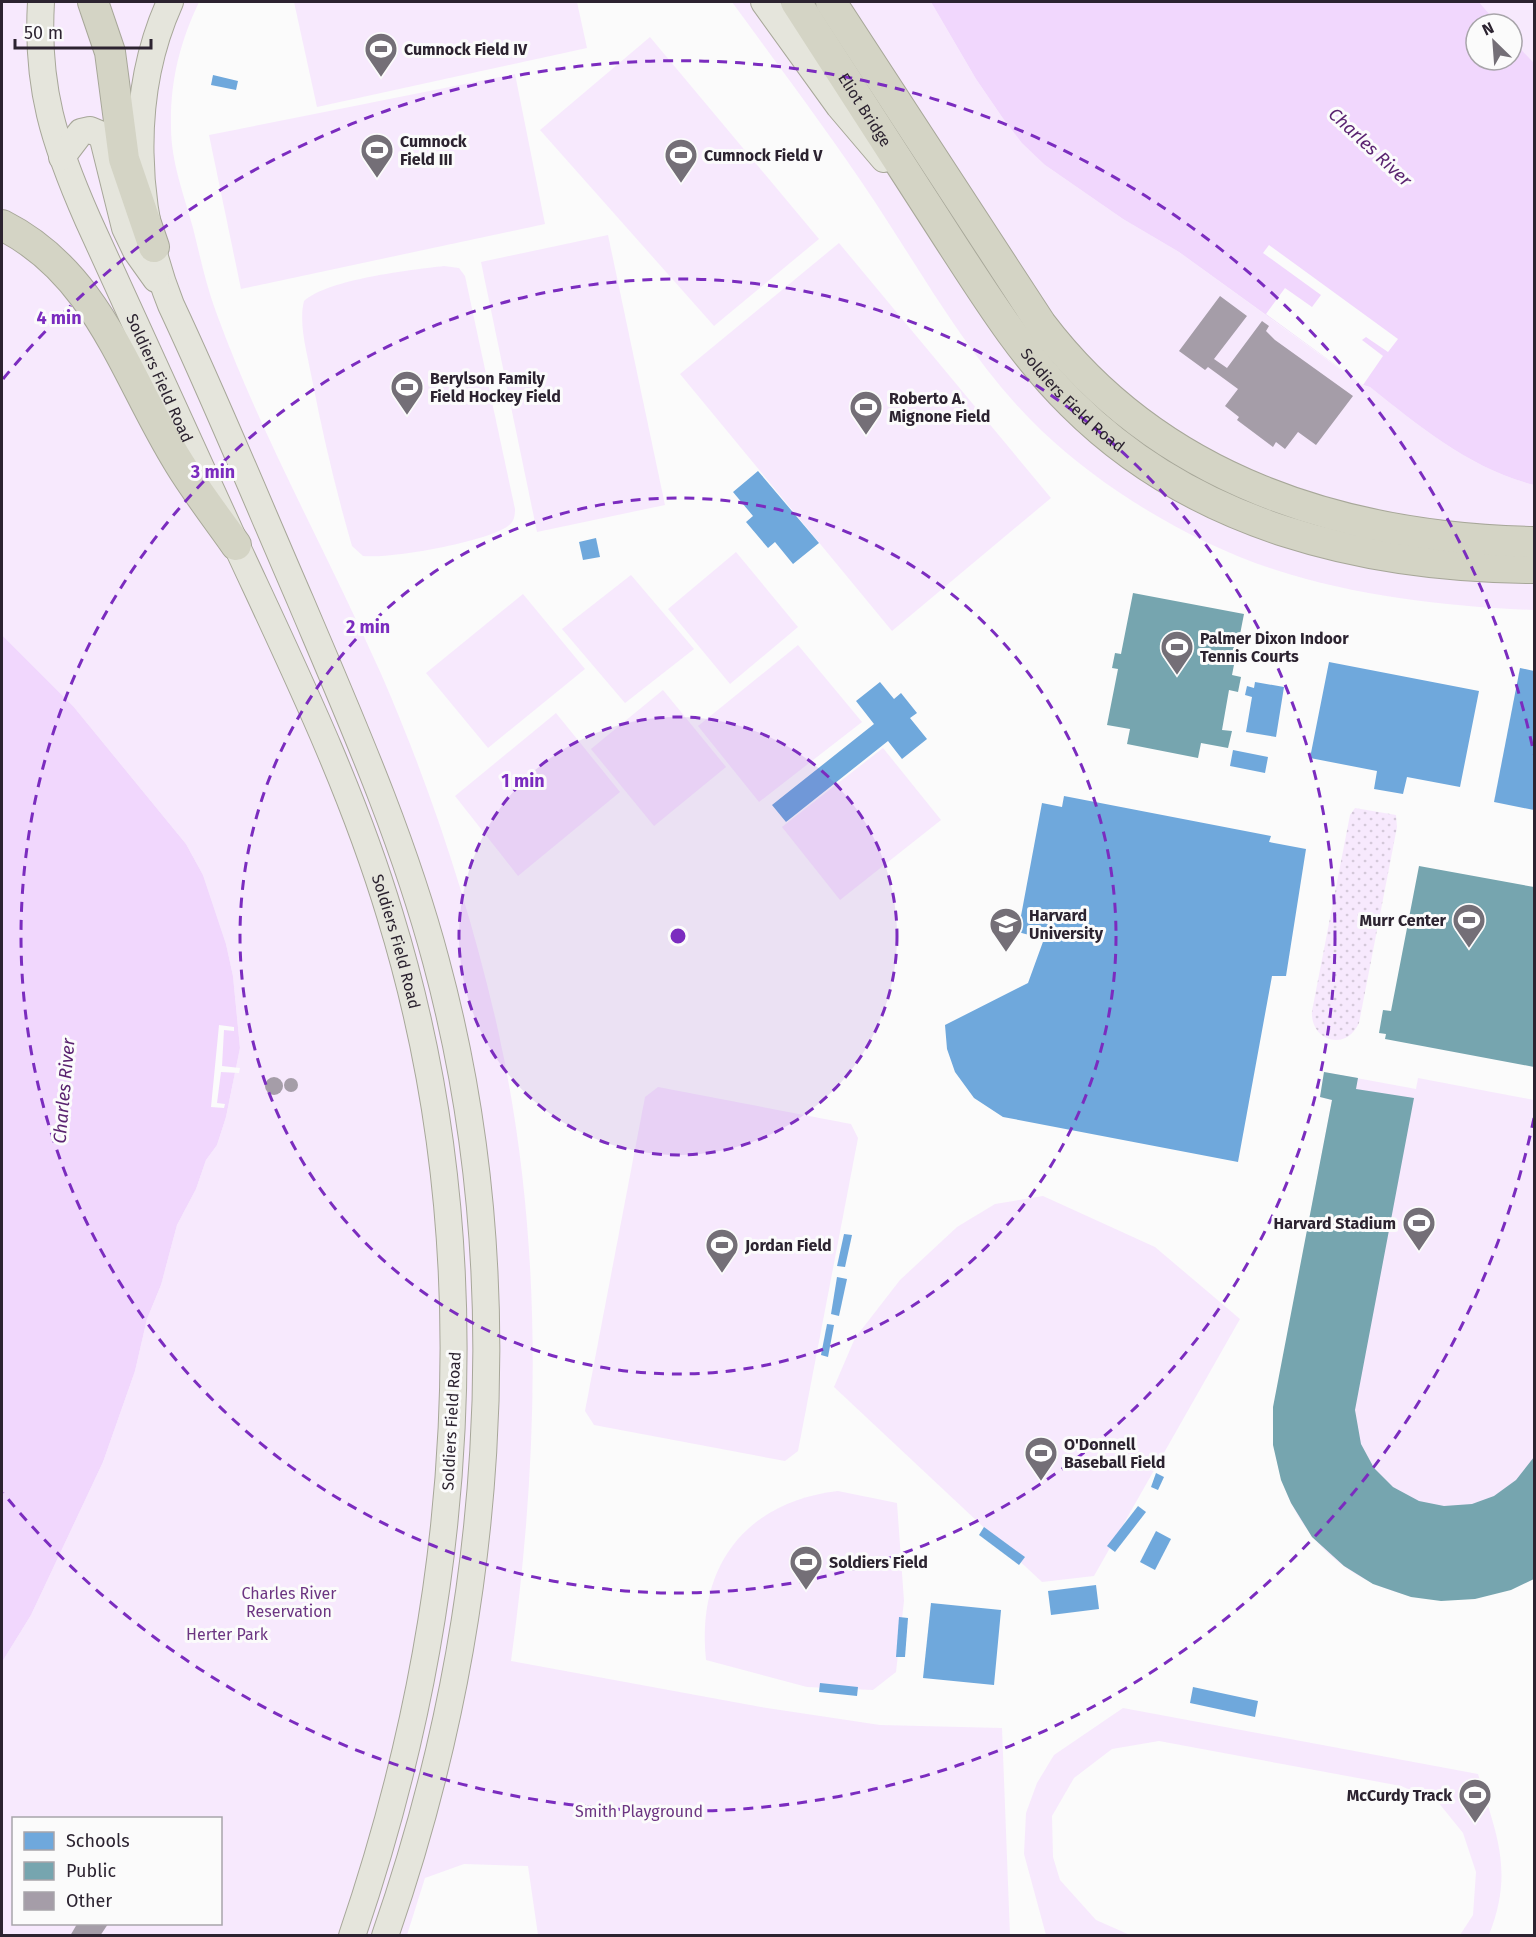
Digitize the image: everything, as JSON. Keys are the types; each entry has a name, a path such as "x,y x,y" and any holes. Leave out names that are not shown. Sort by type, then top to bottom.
{"highway":[{"path":"93,2 110,52 124,159 154,247"},
{"name":"Eliot Bridge","path":"796,2 934,216"},
{"name":"Soldiers Field Road","path":"831,2 1034,314 1059,346 1094,384 1161,439 1221,474 1282,500 1372,524 1454,538 1534,542"},
{"name":"Soldiers Field Road","path":"934,216 1001,320 1042,373 1096,427 1162,476 1230,512 1300,538 1383,555 1466,565 1534,568"},
{"path":"2,225 39,248 58,264 83,291 179,463 236,545"},
{"path":"1372,524 1534,522"},
{"path":"1466,565 1534,580"}],"main road":[{"name":"Soldiers Field Road","path":"41,2 40,42 44,86 51,125 62,157 338,770 390,914 430,1077 452,1253 455,1343 453,1422 443,1538 433,1620 404,1763 380,1851 352,1935"},
{"name":"Soldiers Field Road","path":"170,2 152,51 142,106 144,186 154,247 168,296 363,747 393,824 437,964 458,1060 472,1145 480,1224 486,1348 483,1443 475,1540 461,1641 442,1740 410,1862 385,1935"},
{"name":"Soldiers Field Road","path":"765,2 839,106 934,216"},
{"path":"62,157 81,132 90,130 102,135 124,228 136,251 168,296"}],"green space":[{"name":"Charles River Reservation","path":"2,2 199,2 186,32 174,78 171,127 176,166 206,281 234,359 254,405 361,630 417,762 448,850 475,940 498,1030 513,1108 524,1187 533,1345 528,1503 511,1661 761,1707 880,1725 1002,1728 1010,1935 538,1935 528,1866 464,1864 425,1878 407,1935 2,1935 2,1662 31,1615 103,1462 135,1371 147,1319 161,1285 177,1225 196,1189 206,1160 217,1145 226,1117 240,1048 233,976 226,944 203,875 186,844 73,706 2,635"},
{"name":"Cumnock Field IV","path":"294,2 577,2 587,48 317,107"},
{"path":"732,2 931,2 976,79 1002,117 1045,165 1123,219 1179,252 1362,385 1370,387 1447,445 1489,469 1534,485 1534,610 1404,599 1338,587 1276,570 1214,546 1182,530 1093,474 1042,431 994,378 932,292 858,177"},
{"path":"1479,2 1534,2 1534,63 1524,53 1524,12 1488,12"},
{"name":"Cumnock Field V","path":"650,37 819,239 714,326 540,130"},
{"name":"Cumnock Field III","path":"515,74 545,224 241,289 209,135"},
{"path":"608,235 665,505 537,532 481,262"},
{"name":"Roberto A. Mignone Field","path":"839,243 1051,498 892,631 680,374"},
{"name":"Berylson Family Field Hockey Field","path":"444,266 459,268 465,276 515,509 514,519 512,523 497,532 460,543 394,555 363,556 352,546 325,442 304,340 302,310 304,301 316,293 350,281"},
{"path":"736,552 798,627 730,684 668,609"},
{"path":"631,575 694,649 625,703 562,629"},
{"path":"523,594 585,669 488,748 426,673"},
{"path":"798,645 862,722 759,802 698,726"},
{"path":"663,690 726,767 654,826 591,749"},
{"path":"556,713 620,792 518,876 455,796"},
{"path":"883,748 941,820 840,900 782,827"},
{"path":"1355,808 1396,815 1397,827 1359,1023 1346,1038 1338,1040 1323,1036 1317,1030 1312,1011 1350,815"},
{"name":"Harvard Stadium","path":"1324,1072 1416,1089 1418,1078 1534,1100 1534,1579 1486,1596 1438,1599 1394,1591 1353,1573 1319,1544 1293,1507 1277,1462 1273,1411 1332,1100 1320,1097"},
{"name":"Jordan Field","path":"658,1087 851,1124 858,1138 798,1451 785,1461 594,1425 585,1411 645,1097"},
{"name":"O'Donnell Baseball Field","path":"1043,1196 1155,1247 1240,1319 1094,1576 1042,1582 834,1387 855,1338 900,1280 957,1227 995,1204"},
{"name":"Soldiers Field","path":"838,1491 897,1503 904,1601 896,1672 873,1690 807,1687 706,1660 705,1626 709,1596 719,1569 733,1545 753,1525 777,1509 805,1498"},
{"name":"McCurdy Track","path":"1123,1708 1478,1774 1496,1835 1502,1872 1496,1912 1489,1935 1460,1935 1473,1915 1476,1872 1463,1833 1438,1802 1401,1786 1159,1741 1112,1749 1074,1778 1052,1816 1053,1857 1060,1880 1096,1920 1130,1935 1046,1935 1024,1854 1026,1813 1037,1783 1054,1755"}],"water":[{"name":"Charles River","path":"931,2 1479,2 1488,12 1464,12 1464,72 1524,72 1524,53 1534,63 1534,485 1489,469 1447,445 1370,387 1363,385 1179,252 1123,219 1045,165 1022,143 976,79"},
{"name":"Charles River","path":"2,635 73,706 186,844 203,875 226,944 233,976 240,1048 226,1117 217,1145 206,1160 196,1189 177,1225 161,1285 147,1319 135,1371 103,1462 31,1615 2,1662"}],"pier":[{"path":"1269,245 1398,339 1388,352 1366,337 1362,340 1383,356 1363,385 1266,314 1285,288 1312,307 1321,295 1263,253"},
{"path":"219,1025 234,1027 234,1031 224,1030 222,1066 240,1068 239,1073 221,1072 217,1103 225,1104 224,1108 211,1107"}],"building: Schools":[{"path":"213,75 238,81 236,90 211,85"},
{"path":"758,471 819,543 793,564 775,542 768,548 746,522 753,516 733,492"},
{"path":"596,538 600,557 583,560 579,542"},
{"path":"1329,662 1479,691 1460,787 1407,777 1403,794 1374,789 1377,771 1310,758"},
{"path":"1520,668 1534,671 1534,810 1494,802"},
{"path":"880,682 894,699 901,693 917,713 910,718 927,739 902,759 888,741 786,822 772,805 874,724 856,701"},
{"path":"1255,682 1284,687 1276,737 1246,732 1252,697 1245,695 1247,686 1254,688"},
{"path":"1233,750 1268,757 1265,773 1230,766"},
{"path":"1064,796 1271,836 1269,842 1306,849 1286,976 1272,976 1238,1162 1003,1117 974,1098 955,1072 947,1049 945,1025 1028,983 1044,939 1018,932 1042,803 1062,807"},
{"path":"844,1234 852,1235 845,1267 837,1266"},
{"path":"837,1277 847,1279 839,1316 831,1314"},
{"path":"827,1324 834,1325 828,1357 821,1355"},
{"path":"1156,1473 1164,1477 1158,1490 1151,1487"},
{"path":"1138,1506 1146,1512 1115,1552 1107,1546"},
{"path":"984,1527 1025,1557 1019,1565 979,1535"},
{"path":"1156,1531 1171,1539 1155,1570 1140,1562"},
{"path":"1096,1585 1099,1609 1051,1615 1048,1591"},
{"path":"931,1603 1001,1610 994,1685 923,1678"},
{"path":"899,1617 908,1618 905,1657 896,1657"},
{"path":"820,1683 858,1687 857,1696 819,1692"},
{"path":"1193,1687 1258,1701 1255,1717 1190,1703"}],"building: Public":[{"name":"Palmer Dixon Indoor Tennis Courts","path":"1133,593 1244,614 1232,675 1241,677 1238,692 1229,690 1222,730 1232,731 1228,748 1201,743 1198,758 1127,744 1130,729 1107,725 1118,669 1112,668 1115,653 1121,654"},
{"name":"Murr Center","path":"1419,866 1534,887 1534,1067 1385,1039 1386,1034 1379,1033 1383,1010 1391,1011"},
{"path":"1324,1072 1358,1078 1356,1089 1414,1098 1355,1410 1361,1444 1374,1468 1393,1487 1419,1501 1444,1506 1472,1504 1494,1496 1516,1480 1534,1457 1534,1579 1511,1590 1475,1599 1441,1601 1411,1597 1373,1584 1344,1566 1312,1537 1291,1503 1281,1480 1273,1445 1273,1407 1332,1100 1320,1097"}],"building: Other":[{"path":"1220,296 1247,316 1214,359 1227,368 1262,321 1269,326 1266,331 1275,340 1353,396 1316,445 1298,432 1285,449 1276,442 1273,447 1237,420 1239,417 1225,406 1238,389 1208,367 1205,370 1179,351"},
{"path":"274,1077 280,1080 283,1086 280,1092 274,1095 268,1092 265,1086 268,1080"},
{"path":"291,1078 296,1080 298,1085 296,1090 291,1092 286,1090 284,1085 286,1080"},
{"path":"76,1925 107,1925 100,1936 70,1936"}],"place":[{"name":"Cumnock Field IV","path":"381,78"},
{"name":"Cumnock Field III","path":"377,179"},
{"name":"Cumnock Field V","path":"681,184"},
{"name":"Berylson Family Field Hockey Field","path":"407,416"},
{"name":"Roberto A. Mignone Field","path":"866,436"},
{"name":"Palmer Dixon Indoor Tennis Courts","path":"1177,676"},
{"name":"Murr Center","path":"1469,949"},
{"name":"Harvard University","path":"1006,953"},
{"name":"Harvard Stadium","path":"1419,1252"},
{"name":"Jordan Field","path":"722,1274"},
{"name":"O'Donnell Baseball Field","path":"1041,1482"},
{"name":"Soldiers Field","path":"806,1591"},
{"name":"McCurdy Track","path":"1475,1824"}],"park label":[{"name":"Herter Park","path":"227,1634"},
{"name":"Smith Playground","path":"639,1811"}]}
